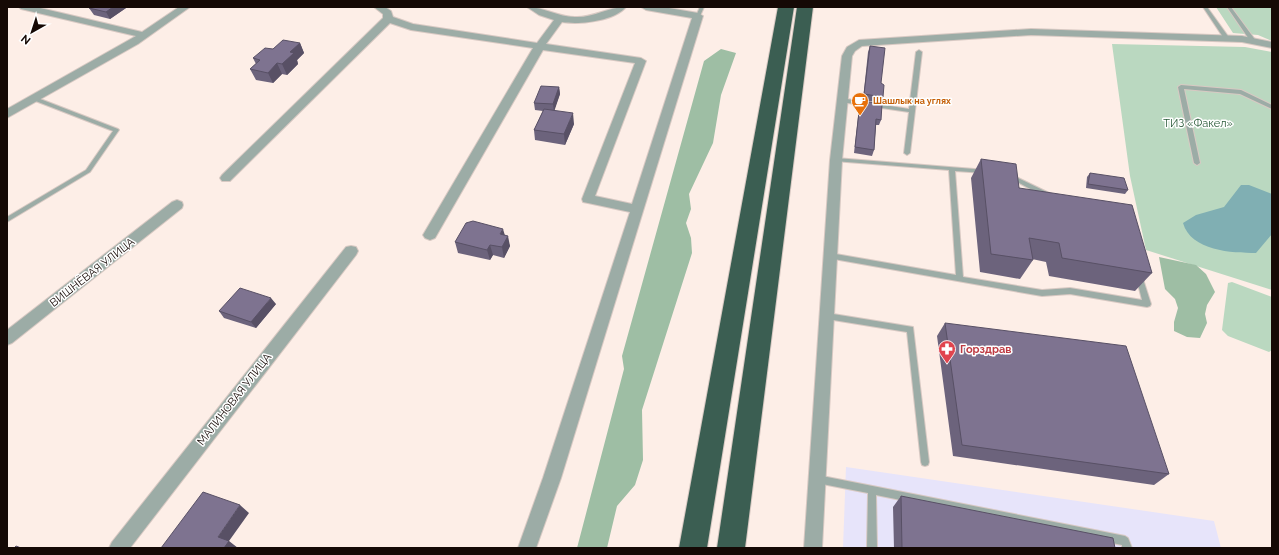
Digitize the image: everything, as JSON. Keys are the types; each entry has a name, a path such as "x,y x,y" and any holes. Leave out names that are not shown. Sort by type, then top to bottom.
{"highway":[{"path":"693,548 786,7"},
{"path":"731,548 805,7"}],"street":[{"path":"24,7 144,35"},
{"path":"7,114 36,99 144,35 185,7"},
{"path":"226,178 388,19 388,13 379,7"},
{"path":"532,7 548,16 569,20 592,19 612,13 621,7"},
{"path":"527,548 552,478 636,209 700,12 646,7"},
{"path":"430,235 539,47 560,18"},
{"path":"388,19 412,27 641,62 588,199 636,209"},
{"path":"813,548 836,160 841,100 847,56 851,49 860,42 1031,32 1227,39 1253,41 1272,45"},
{"path":"851,49 990,39 1037,38 1248,45 1272,50"},
{"name":"ВИШНЁВАЯ УЛИЦА","path":"7,339 177,205"},
{"name":"МАЛИНОВАЯ УЛИЦА","path":"118,548 351,250"}],"lane":[{"path":"1205,7 1227,39"},
{"path":"1229,7 1253,41"},
{"path":"907,153 919,52"},
{"path":"1197,163 1181,87 1241,92 1272,107"},
{"path":"7,220 88,171 116,130 36,99"},
{"path":"841,100 912,111"},
{"path":"836,160 999,172 1050,196 1058,197"},
{"path":"952,169 960,278"},
{"path":"830,256 1042,293 1070,291 1147,304 1137,267"},
{"path":"827,316 910,329 925,462"},
{"path":"817,480 1125,541 1127,548"},
{"path":"872,490 872,548"}],"shaded area":[{"path":"846,467 1214,521 1221,548 843,548"}],"green space":[{"path":"1216,7 1272,7 1272,41 1258,35 1233,33"},
{"name":"ТИЗ «Факел»","path":"1112,44 1245,47 1272,52 1272,290 1146,250 1130,176"},
{"path":"721,49 736,53 721,95 713,143 689,194 691,209 686,223 691,238 692,253 642,410 643,460 635,485 617,506 607,548 577,548 624,369 622,356 704,61"},
{"path":"1159,257 1196,265 1206,274 1215,292 1207,305 1205,314 1207,323 1200,338 1187,337 1174,331 1174,322 1178,308 1175,299 1165,289"},
{"path":"1232,282 1272,297 1272,350 1269,352 1228,336 1222,330 1228,283"}],"water":[{"path":"1241,185 1249,185 1272,194 1272,234 1256,253 1224,251 1203,245 1194,240 1187,232 1183,223 1196,215 1224,207"}],"building":[{"path":"113,7 106,12 89,8"},
{"path":"283,40 300,43 290,52 294,53 282,64 277,63 268,73 250,69 260,60 253,58 265,48 273,49"},
{"path":"870,46 885,48 881,83 884,85 883,97 864,94"},
{"path":"541,86 559,87 553,104 534,103"},
{"path":"863,101 882,104 881,120 876,119 874,150 855,147 860,103 863,103"},
{"path":"544,109 573,113 564,134 534,130"},
{"path":"981,159 1016,164 1019,188 1132,205 1152,273 1062,258 1059,243 1029,238 1033,260 991,254"},
{"path":"1090,173 1124,178 1128,190 1088,184"},
{"path":"473,221 503,229 500,234 508,236 502,247 490,245 487,250 455,242 466,223"},
{"path":"240,288 271,298 251,322 219,311"},
{"path":"945,323 1126,346 1169,474 962,445"},
{"path":"203,492 240,505 218,537 229,541 224,548 161,548"},
{"path":"901,496 1113,538 1115,548 902,548"}],"place":[{"name":"Шашлык на углях","path":"860,116"},
{"name":"Горздрав","path":"947,364"}]}
